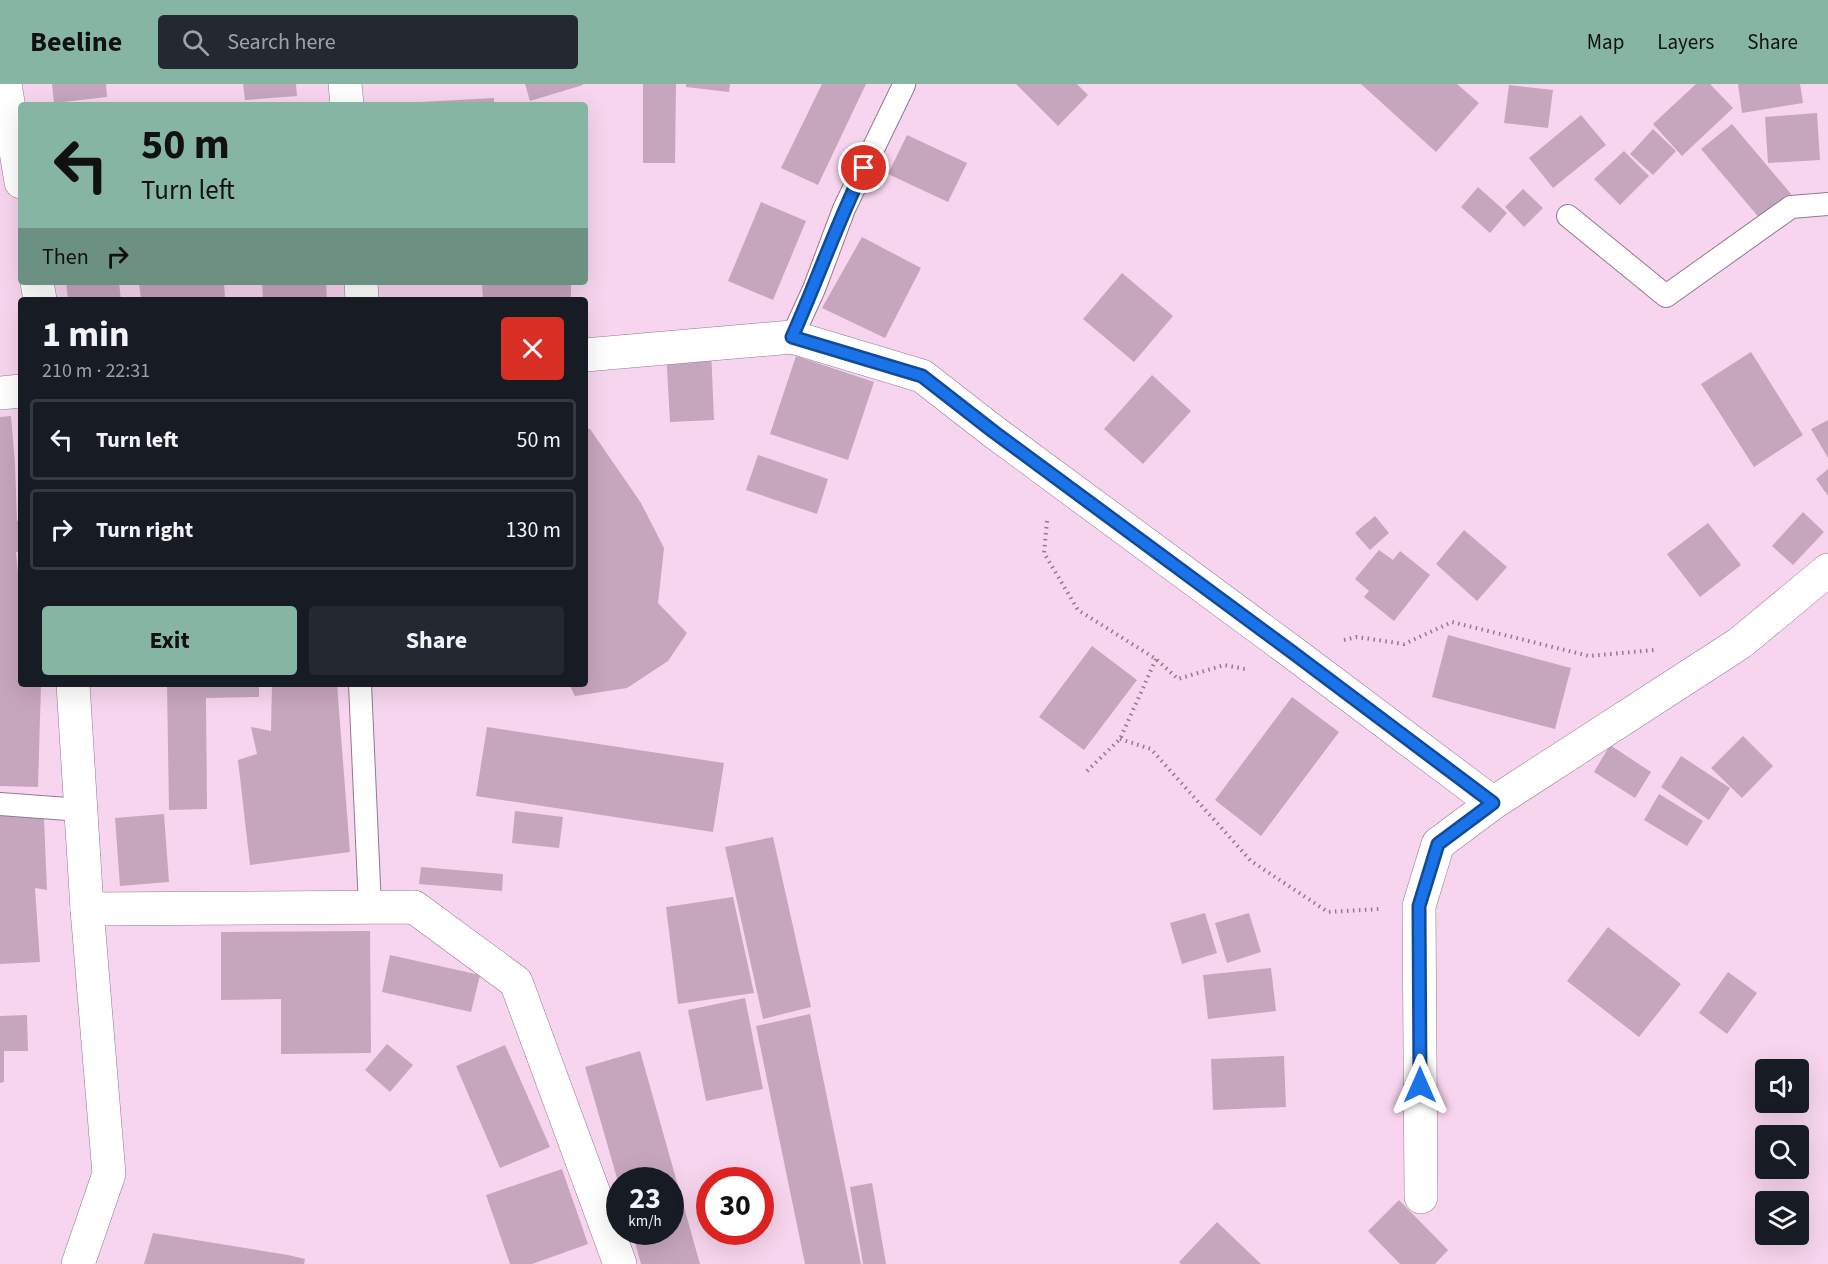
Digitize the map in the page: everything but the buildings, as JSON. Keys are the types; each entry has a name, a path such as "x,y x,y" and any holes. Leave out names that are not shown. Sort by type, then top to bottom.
{"street":[{"path":"5,84 18,164"},
{"path":"345,84 347,102"},
{"path":"588,355 792,337 922,376 1493,803"},
{"path":"0,393 18,391"},
{"path":"1421,1197 1419,906 1438,844 1493,803 1740,643 1828,570"},
{"path":"73,687 87,909 109,1174 78,1264"},
{"path":"87,909 414,907 516,982 620,1264"}],"lane":[{"path":"792,337 814,289 844,209 904,85"},
{"path":"1568,216 1666,296 1791,207 1828,204"},
{"path":"360,687 370,907"},
{"path":"0,804 81,810"}],"path":[{"path":"1052,475 1044,552 1078,610 1156,659 1178,679 1224,665 1261,672 1292,652 1357,637 1404,644 1452,622 1589,656 1659,650"},
{"path":"1088,771 1120,739 1156,659"},
{"path":"1120,739 1151,749 1251,861 1328,912 1419,906"}],"route":[{"path":"864,168 844,209 814,289 792,337 922,376 1493,803 1438,844 1419,906 1420,1085"}]}
